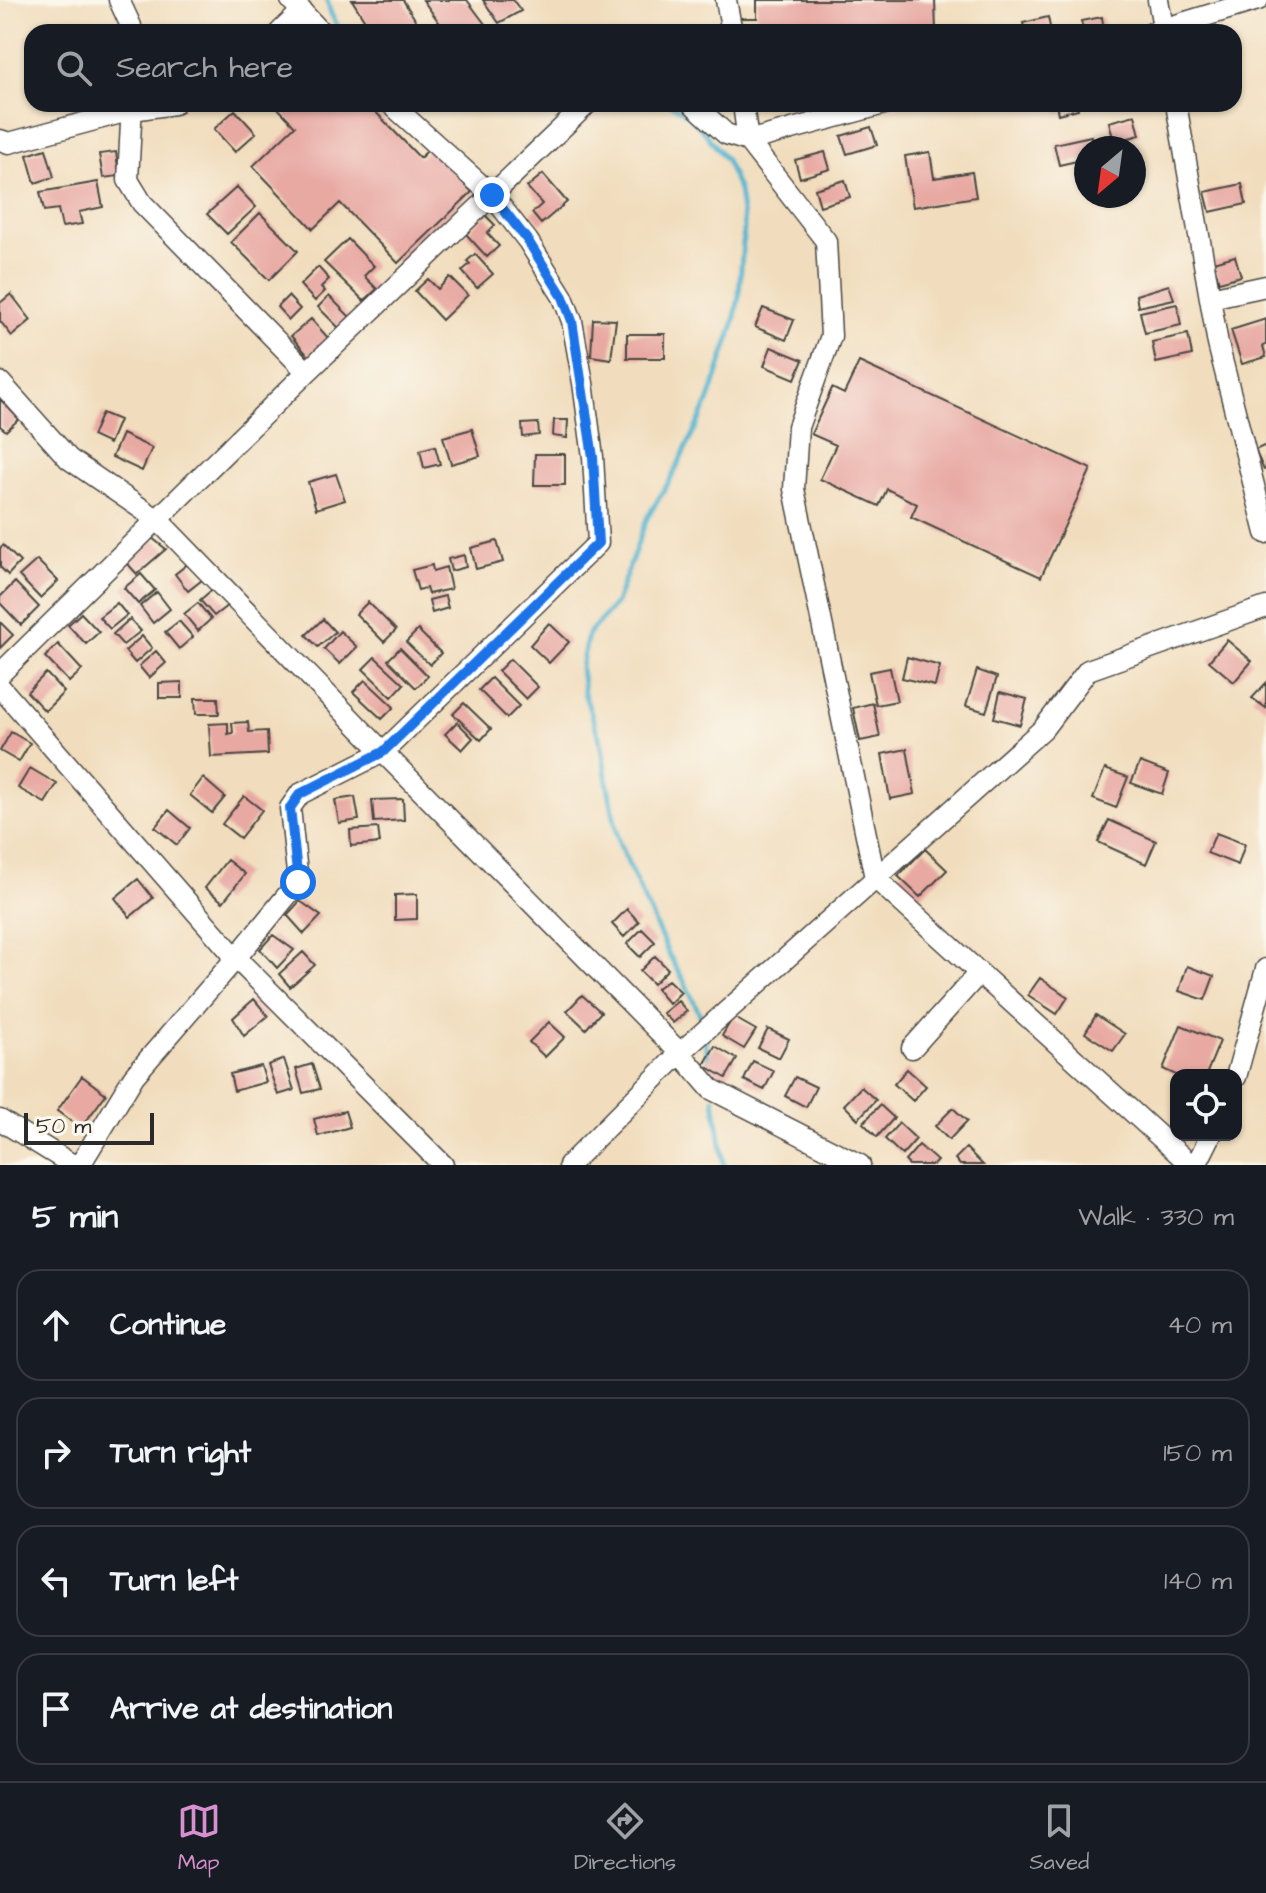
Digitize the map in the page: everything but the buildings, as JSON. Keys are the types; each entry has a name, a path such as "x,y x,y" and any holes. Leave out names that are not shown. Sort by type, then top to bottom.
{"street":[{"path":"119,0 130,24"},
{"path":"726,0 730,24"},
{"path":"1158,0 1160,24"},
{"path":"1182,24 1258,0"},
{"path":"285,24 296,6 313,24"},
{"path":"0,140 9,143 115,112"},
{"path":"132,112 128,180 142,203 307,372"},
{"path":"80,1165 134,1076 298,882 290,808 300,794 383,752 598,543 593,457 572,321 563,297 528,241 492,195 400,112"},
{"path":"0,674 307,372 579,112"},
{"path":"702,112 726,134 748,141 855,112"},
{"path":"744,112 748,141 826,241 831,336 798,427 794,489 875,878 1193,1165 1207,1141"},
{"path":"1177,112 1218,344 1266,533"},
{"path":"1210,298 1266,286"},
{"path":"0,382 69,459 158,520 680,1053 711,1089 860,1165"},
{"path":"569,1165 680,1053 1043,729 1088,670 1266,607"},
{"path":"0,687 236,958 443,1165"},
{"path":"1238,1069 1266,969"},
{"path":"912,1048 979,973"},
{"path":"0,1120 73,1165"}],"waterway":[{"path":"327,0 337,24"},
{"path":"684,112 726,160 739,191 744,227 739,296 733,327 709,400 673,475 647,518 616,603 588,634 581,667 584,693 602,746 619,843 703,1026"},
{"path":"705,1039 711,1077"},
{"path":"714,1099 724,1165"}],"route":[{"path":"298,882 290,808 300,794 383,752 598,543 593,457 572,321 563,297 528,241 492,195"}]}
